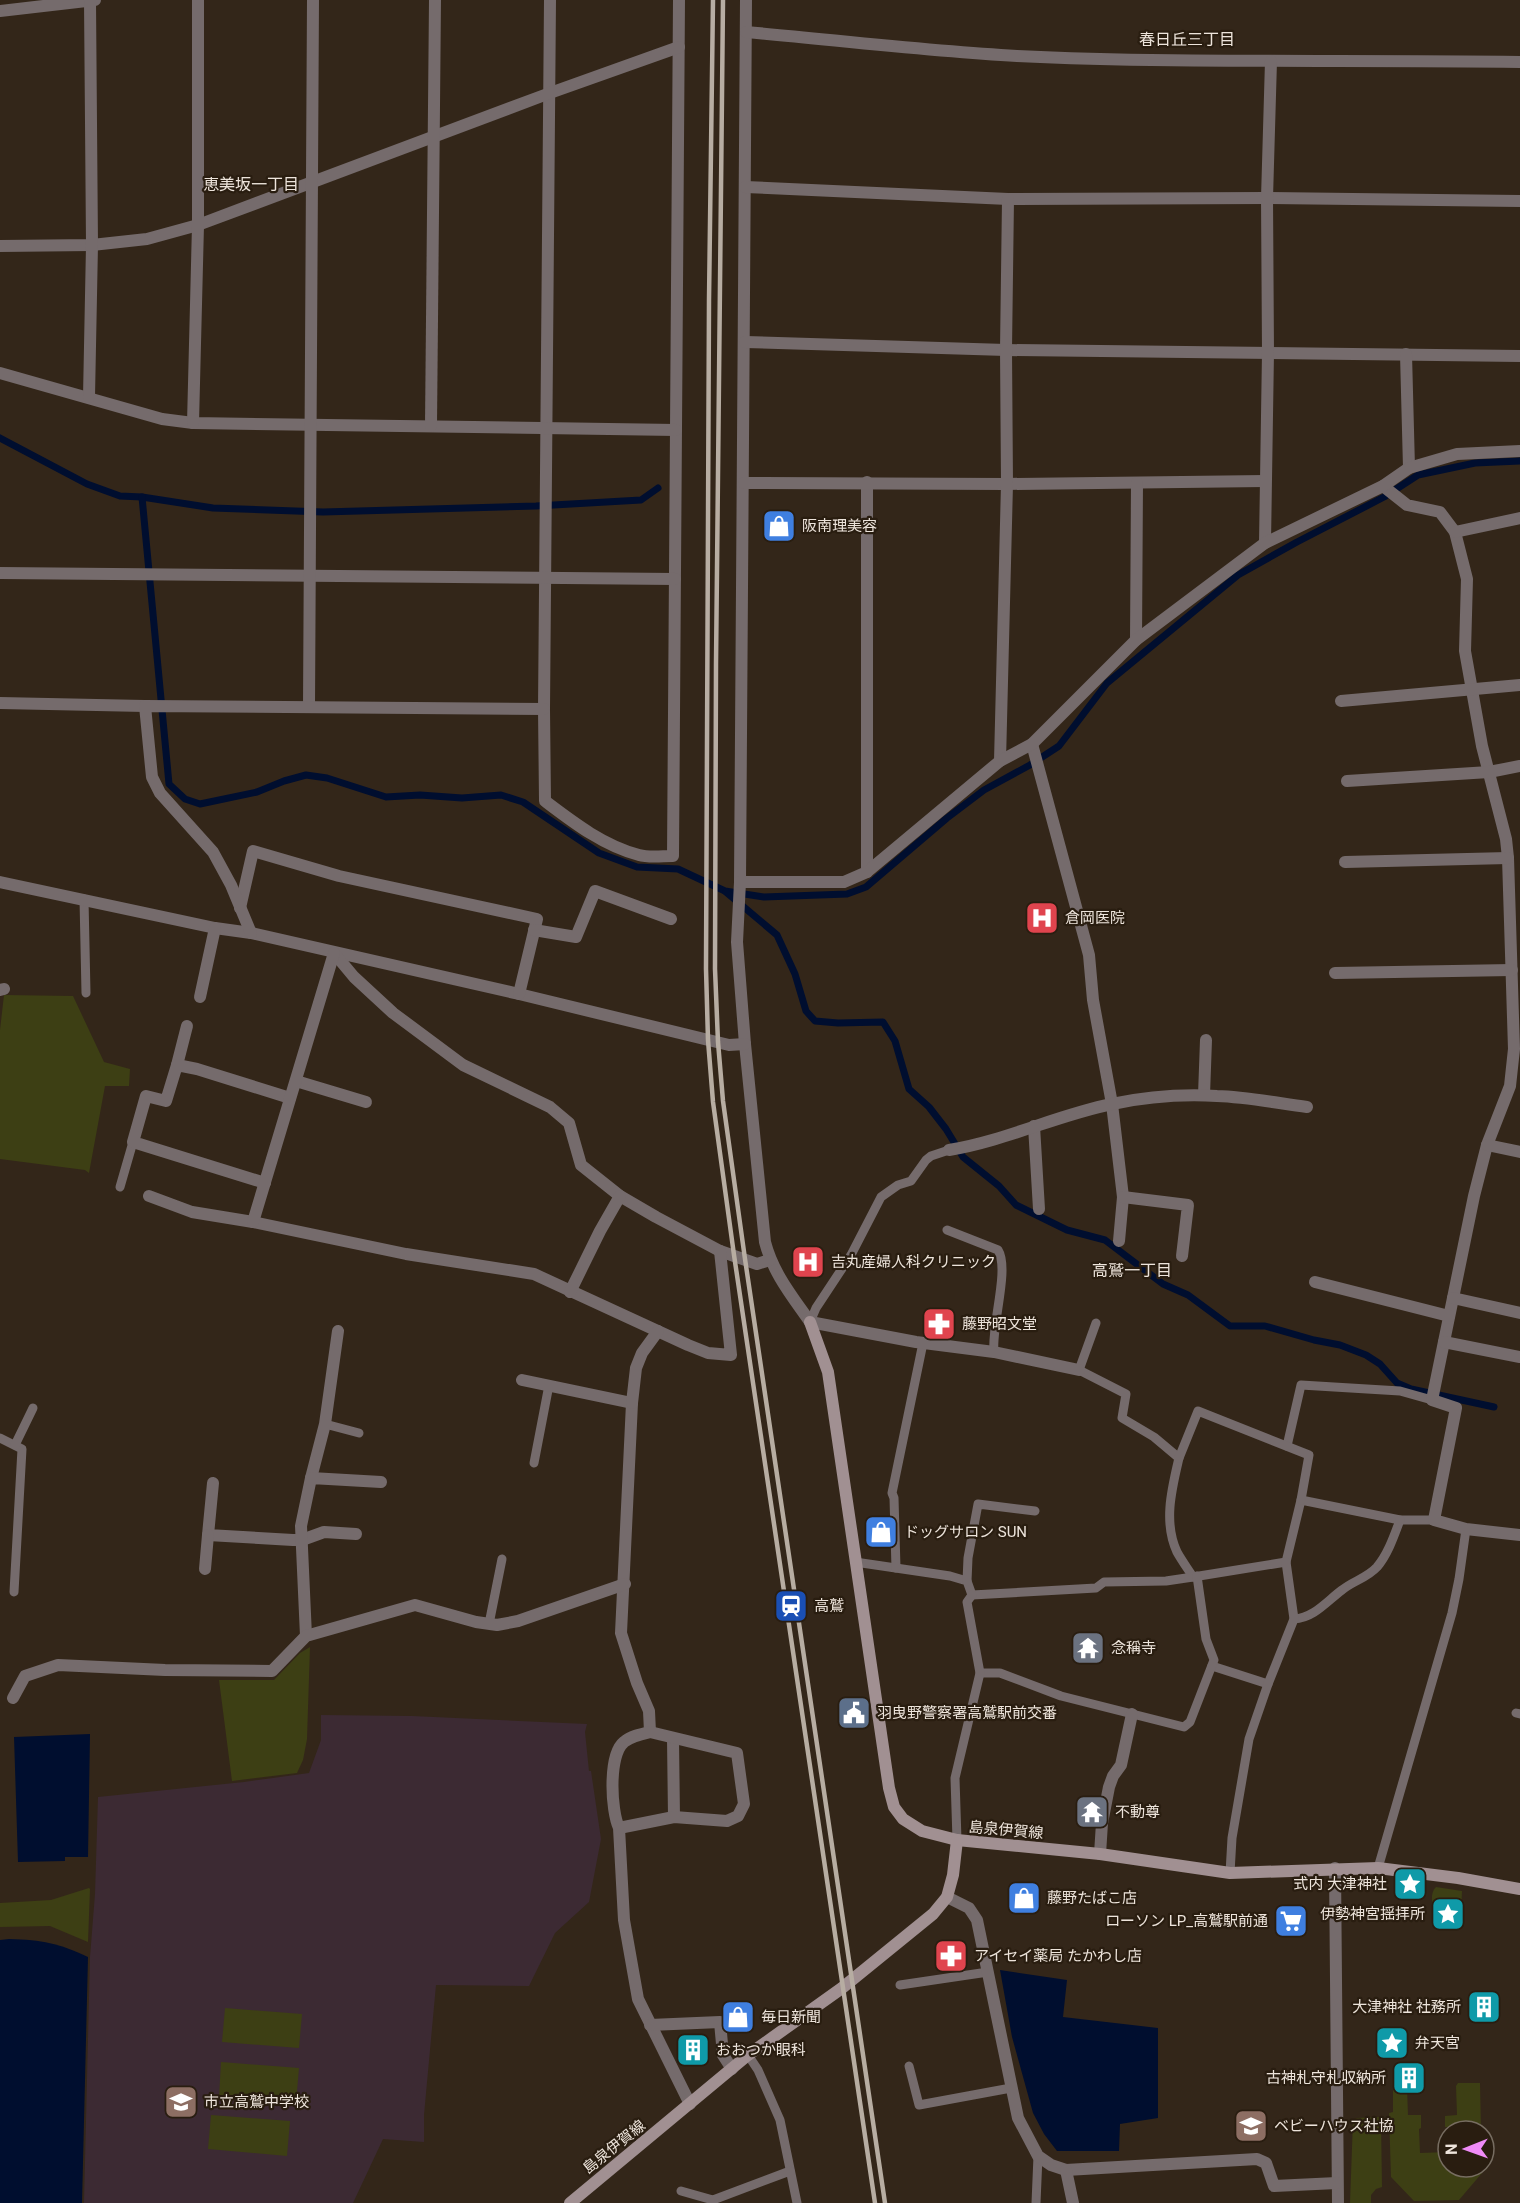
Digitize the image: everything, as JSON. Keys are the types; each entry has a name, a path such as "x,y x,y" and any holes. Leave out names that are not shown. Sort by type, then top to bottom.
{"main road":[{"path":"810,1322 828,1372 889,1788 894,1807 903,1820 922,1831 957,1840"},
{"name":"島泉伊賀線","path":"570,2203 748,2055 877,1960 933,1914 947,1897 953,1875 957,1840 1100,1854 1230,1873 1378,1868 1458,1878 1520,1889"}],"street":[{"path":"194,423 198,225 198,0"},
{"path":"309,706 313,0"},
{"path":"431,426 435,0"},
{"path":"550,0 545,801 579,827 604,840 641,855 673,856 679,0"},
{"path":"746,0 744,483 740,882 737,942 765,1242 777,1274 810,1322 923,1343 994,1352 1079,1370"},
{"path":"0,11 93,1 89,397"},
{"path":"746,32 1016,56 1271,61 1520,62"},
{"path":"0,246 92,245 147,239 198,225 679,47"},
{"path":"1265,543 1268,352 1267,198 1271,61"},
{"path":"745,186 1008,199 1267,198 1520,201"},
{"path":"1000,760 1007,484 1008,199"},
{"path":"745,342 1006,350 1520,356"},
{"path":"1406,354 1409,468"},
{"path":"0,373 162,419 194,423 676,430"},
{"path":"740,882 844,882 867,872 1000,760 1032,744 1136,640 1265,543 1383,486 1409,468 1457,454 1520,451"},
{"path":"744,483 1007,484 1265,481"},
{"path":"867,482 867,872"},
{"path":"1136,640 1137,483"},
{"path":"1383,486 1407,505 1440,512 1455,532 1467,579 1465,651 1488,772 1506,839 1508,858 1517,1049 1510,1086 1487,1145 1474,1196 1432,1400 1456,1408 1434,1520 1466,1529 1520,1535"},
{"path":"1455,532 1520,518"},
{"path":"0,573 675,579"},
{"path":"1341,701 1520,685"},
{"path":"0,703 544,709"},
{"path":"156,706 152,777 160,793 213,852 231,885 251,933"},
{"path":"1032,744 1089,955 1092,1000 1113,1104 1123,1197 1119,1241"},
{"path":"1347,781 1488,772 1520,766"},
{"path":"240,908 252,851 339,876 537,920 519,994"},
{"path":"1345,862 1508,858"},
{"path":"0,882 215,928 251,933 729,1045 745,1044"},
{"path":"534,930 576,937 595,891 672,919"},
{"path":"200,997 215,928"},
{"path":"334,953 354,977 393,1013 463,1065 550,1107 569,1123 581,1165 620,1196 720,1251 758,1264 770,1260"},
{"path":"253,1222 334,953"},
{"path":"1335,973 1512,970"},
{"path":"187,1026 166,1101 146,1096 133,1142 265,1183"},
{"path":"1203,1095 1206,1040"},
{"path":"177,1065 290,1098"},
{"path":"296,1081 366,1102"},
{"path":"950,1150 969,1147 1113,1104 1185,1095 1307,1107"},
{"path":"1034,1126 1039,1209"},
{"path":"1487,1145 1520,1152"},
{"path":"149,1196 192,1212 253,1222 406,1254 534,1274 708,1353 731,1355 720,1251"},
{"path":"570,1292 620,1196"},
{"path":"1123,1197 1188,1205 1182,1256"},
{"path":"1315,1282 1449,1316"},
{"path":"1453,1298 1520,1313"},
{"path":"306,1636 301,1526 325,1424 338,1331"},
{"path":"650,1732 649,1712 621,1633 625,1584 624,1537 636,1368 642,1353 658,1332"},
{"path":"1444,1342 1520,1357"},
{"path":"522,1380 632,1403"},
{"path":"311,1478 381,1482"},
{"path":"206,1569 213,1484"},
{"path":"208,1535 302,1540 324,1532 356,1534"},
{"path":"13,1698 25,1676 58,1665 165,1670 272,1671 306,1636 415,1605 497,1625 518,1621 625,1584"},
{"path":"1100,1854 1102,1822 1109,1787 1121,1765 1132,1714"},
{"path":"619,1828 674,1817 727,1821 738,1816 744,1804 737,1753 650,1732 637,1735 623,1743 614,1760 615,1818 619,1828 624,1920 638,1999 690,2104"},
{"path":"673,1739 674,1817"},
{"path":"1335,1868 1338,2203"},
{"path":"947,1897 969,1908 977,1920 1018,2118 1038,2156 1051,2165 1066,2170 1257,2159 1266,2163 1274,2186 1337,2183"},
{"path":"650,2025 720,2022 723,2055 732,2069"},
{"path":"1066,2170 1073,2203"}],"lane":[{"path":"84,899 86,993"},
{"path":"120,1187 133,1142"},
{"path":"810,1322 816,1308 851,1255 881,1197 898,1185 911,1181 931,1156 950,1150"},
{"path":"947,1230 998,1250 1002,1255 993,1342 994,1352"},
{"path":"1096,1323 1079,1370 1126,1394 1122,1418 1154,1437 1179,1458"},
{"path":"896,1568 892,1493 923,1343"},
{"path":"1287,1446 1301,1384 1400,1391 1432,1400"},
{"path":"534,1463 549,1385"},
{"path":"15,1445 33,1408"},
{"path":"980,1673 1000,1673 1061,1696 1184,1727 1190,1722 1214,1660 1206,1639 1195,1576 1177,1551 1170,1525 1170,1493 1179,1458 1198,1411 1287,1446 1299,1453 1309,1455 1286,1562 1294,1619 1249,1739 1232,1838 1230,1873"},
{"path":"325,1424 358,1432"},
{"path":"0,1438 22,1449 14,1592"},
{"path":"1301,1500 1400,1520 1434,1520"},
{"path":"957,1840 955,1778 980,1673 968,1602 972,1595 968,1581 968,1558 978,1504 1035,1511"},
{"path":"1294,1619 1300,1619 1319,1609 1342,1589 1363,1579 1377,1567 1387,1552 1400,1520"},
{"path":"1378,1868 1452,1613 1466,1529"},
{"path":"489,1624 502,1559"},
{"path":"855,1562 968,1581"},
{"path":"972,1595 1096,1588 1104,1582 1166,1581 1286,1562"},
{"path":"1212,1666 1268,1684"},
{"path":"900,1985 988,1972"},
{"path":"748,2055 758,2070 780,2120 796,2203"},
{"path":"909,2066 919,2105 1011,2088"},
{"path":"1036,2203 1038,2156"},
{"path":"681,2191 713,2200 790,2171"}],"shaded area":[{"path":"4,995 73,996 104,1062 130,1069 129,1086 105,1086 89,1173 85,1170 0,1159 0,1030"},
{"path":"310,1647 307,1739 303,1760 297,1773 232,1781 219,1680 274,1680 300,1653"},
{"path":"321,1715 412,1716 587,1724 585,1732 589,1771 591,1771 601,1839 589,1902 555,1933 529,1986 436,1985 424,2115 424,2142 383,2139 353,2203 84,2203 90,1957 95,1894 98,1797 309,1773 321,1740"},
{"path":"1436,1887 1462,1891 1461,1912 1436,1911 1432,1899"},
{"path":"89,1888 88,1942 50,1926 0,1927 0,1903 51,1900"},
{"path":"225,2008 302,2014 299,2048 222,2042"},
{"path":"221,2062 299,2068 296,2103 219,2097"},
{"path":"1458,2083 1480,2083 1481,2119 1445,2119 1445,2116 1457,2115 1456,2086"},
{"path":"1405,2084 1407,2087 1408,2115 1421,2115 1420,2153 1436,2152 1436,2179 1477,2179 1459,2200 1414,2201 1391,2177 1389,2113 1393,2112 1395,2085"},
{"path":"211,2115 290,2121 287,2156 208,2149"},
{"path":"1379,2117 1381,2121 1382,2187 1376,2189 1371,2195 1371,2203 1350,2203 1353,2120"}],"water":[{"path":"90,1734 88,1857 65,1857 65,1861 18,1862 14,1737"},
{"path":"0,1940 50,1943 88,1957 82,2203 0,2203"},
{"path":"1000,1970 1067,1980 1063,2017 1158,2028 1158,2118 1120,2124 1119,2151 1057,2151 1044,2134 1033,2113 1012,2037"}],"waterway":[{"path":"0,438 87,484 120,496 142,497 213,508 323,512 536,506 641,500 658,488"},
{"path":"142,497 169,784 185,799 200,804 257,792 306,775 327,778 386,797 420,795 462,798 501,795 523,802 599,853 637,867 678,869 725,891 764,897 847,894 866,887 947,818 984,790 1059,746 1107,683 1238,575 1384,497 1418,475 1475,463 1520,461"},
{"path":"726,892 777,935 795,974 806,1011 815,1021 883,1022 895,1041 909,1089 929,1107 963,1157 999,1186 1016,1205 1067,1230 1105,1240 1163,1284 1188,1295 1230,1326 1265,1326 1340,1345 1366,1355 1380,1364 1397,1383 1411,1389 1494,1407"}],"railway":[{"path":"713,0 709,300 706,969 708,1040 713,1102 734,1255 875,2203"},
{"path":"723,0 716,664 715,969 718,1042 723,1101 745,1259 885,2203"}],"place":[{"name":"阪南理美容","path":"779,526"},
{"name":"倉岡医院","path":"1042,918"},
{"name":"吉丸産婦人科クリニック","path":"808,1262"},
{"name":"藤野昭文堂","path":"939,1324"},
{"name":"ドッグサロン SUN","path":"881,1532"},
{"name":"高鷲","path":"791,1606"},
{"name":"念稱寺","path":"1088,1648"},
{"name":"羽曳野警察署高鷲駅前交番","path":"854,1713"},
{"name":"不動尊","path":"1092,1812"},
{"name":"式内 大津神社","path":"1410,1884"},
{"name":"藤野たばこ店","path":"1024,1898"},
{"name":"伊勢神宮揺拝所","path":"1448,1914"},
{"name":"ローソン LP_高鷲駅前通","path":"1291,1921"},
{"name":"アイセイ薬局 たかわし店","path":"951,1956"},
{"name":"大津神社 社務所","path":"1484,2007"},
{"name":"毎日新聞","path":"738,2017"},
{"name":"弁天宮","path":"1392,2043"},
{"name":"おおつか眼科","path":"693,2050"},
{"name":"古神札守札収納所","path":"1409,2078"},
{"name":"市立高鷲中学校","path":"181,2102"},
{"name":"ベビーハウス社協","path":"1251,2126"}],"district":[{"name":"春日丘三丁目","path":"1187,39"},
{"name":"恵美坂一丁目","path":"251,184"},
{"name":"高鷲一丁目","path":"1132,1270"}]}
